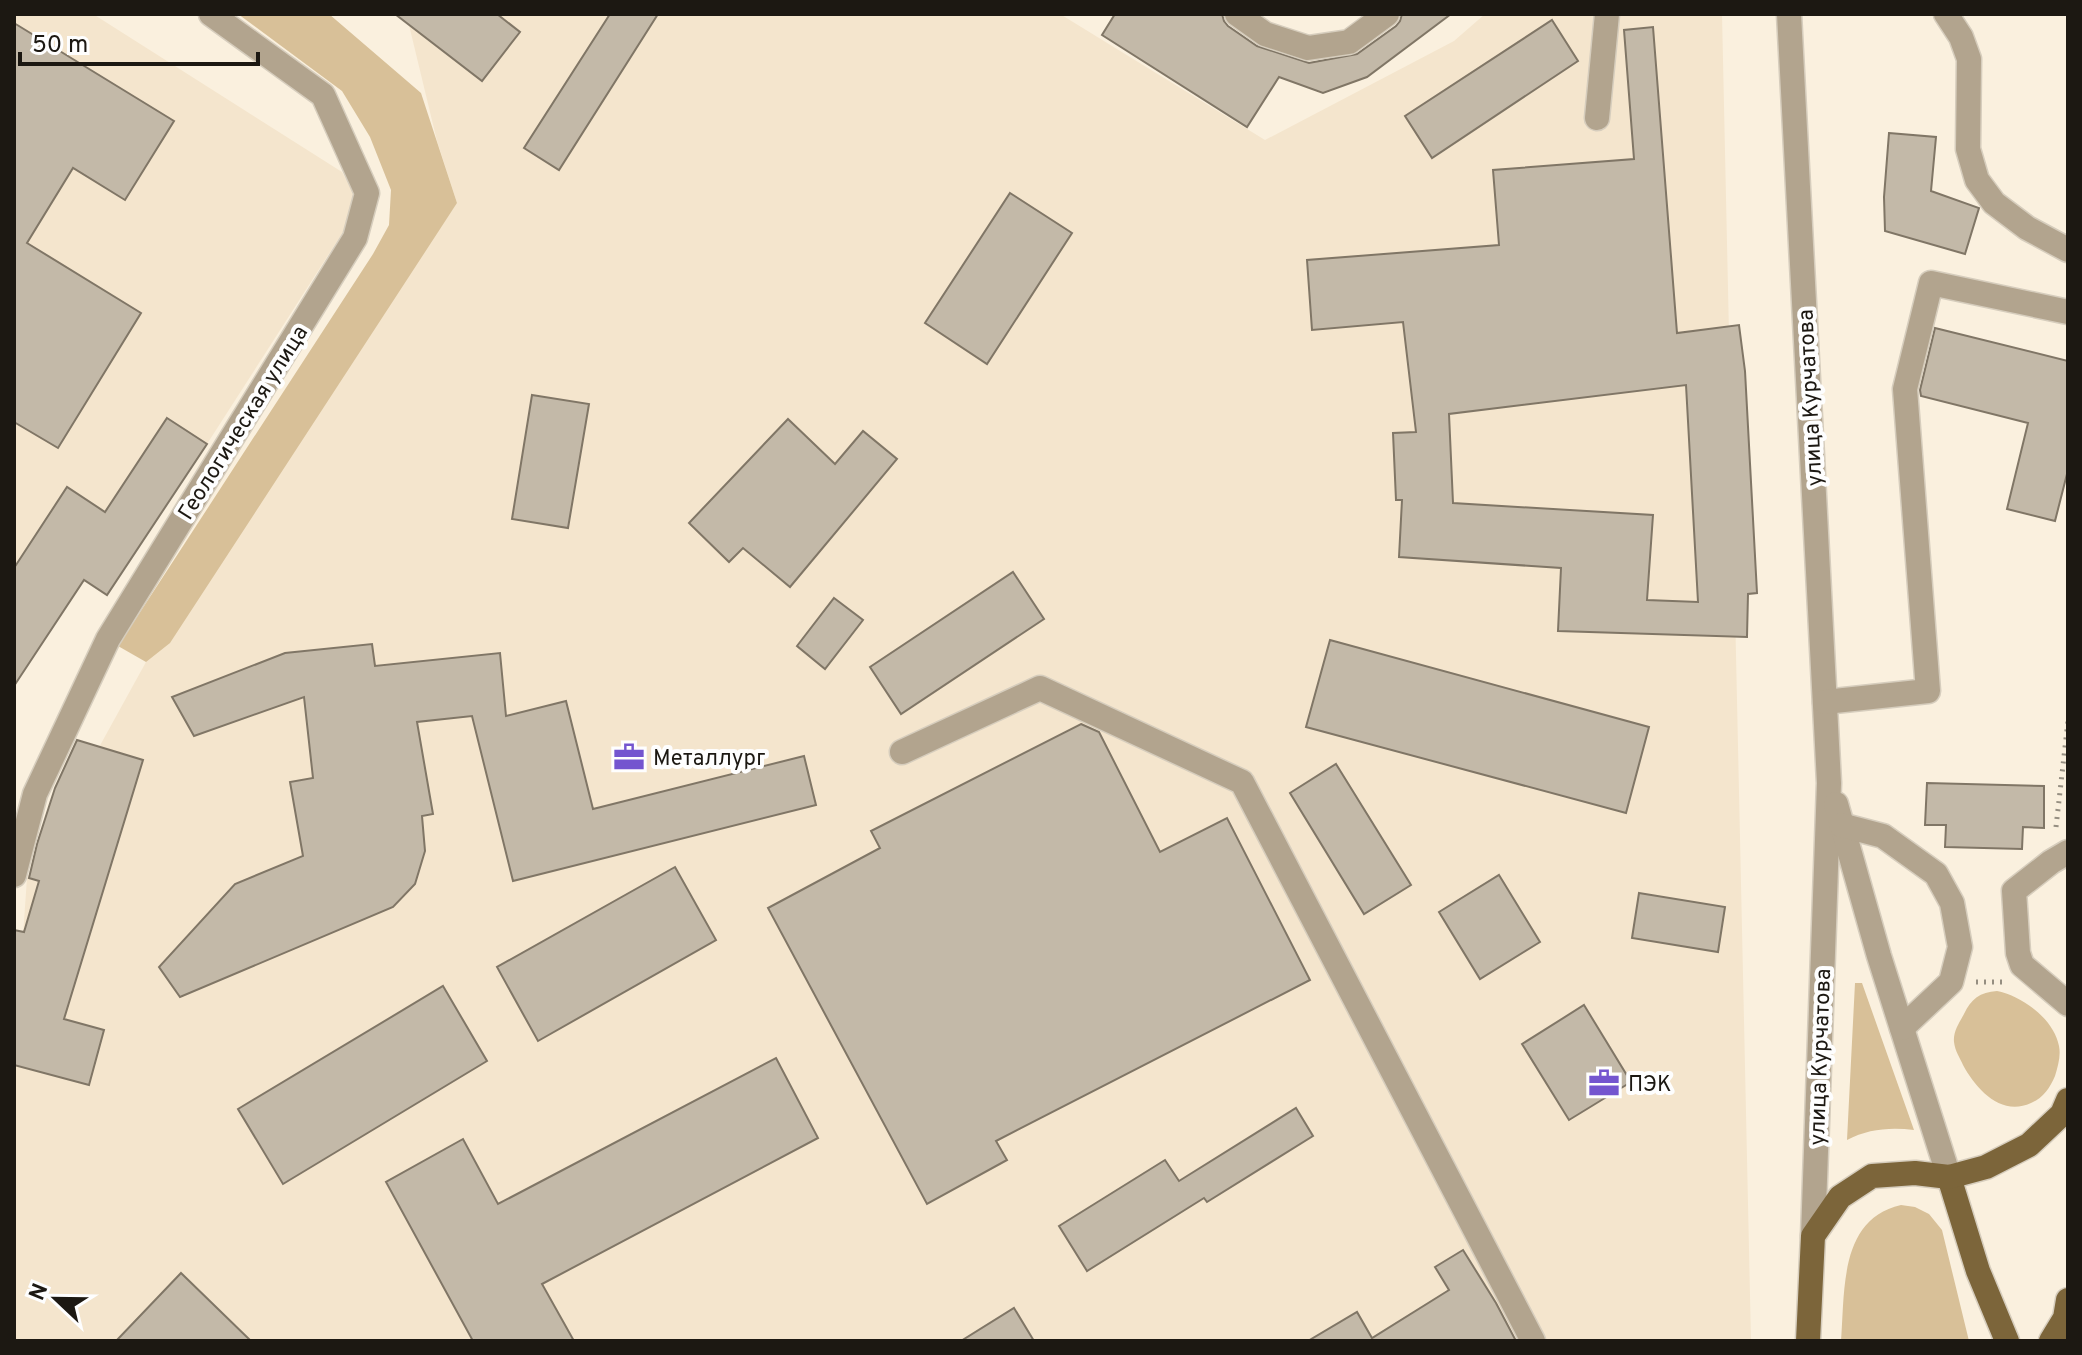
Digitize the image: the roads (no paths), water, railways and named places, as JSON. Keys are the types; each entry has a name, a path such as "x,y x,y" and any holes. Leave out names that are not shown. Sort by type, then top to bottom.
{"main road":[{"path":"1808,1341 1813,1236 1840,1197 1872,1176 1915,1173 1949,1177 1986,1167 2029,1145 2062,1114 2068,1100"},
{"path":"1949,1177 1978,1271 2007,1341"},
{"path":"2051,1341 2065,1318 2068,1300"}],"street":[{"name":"Геологическая улица","path":"14,875 35,794 108,639 355,238 367,193 323,95 211,14"},
{"path":"1237,14 1265,34 1308,48 1349,42 1387,14"},
{"path":"1597,118 1607,14"},
{"name":"улица Курчатова","path":"1789,14 1829,783 1813,1236"},
{"path":"1946,14 1961,37 1969,59 1968,149 1977,180 1994,203 2027,228 2068,250"},
{"path":"1825,702 1928,691 1905,389 1931,283 2068,312"},
{"path":"902,752 1040,688 1242,782 1533,1341"},
{"name":"улица Курчатова","path":"1829,783 1949,1177"},
{"path":"1841,825 1883,836 1936,874 1952,903 1960,947 1951,982 1902,1028"},
{"path":"2060,857 2014,891 2018,953 2022,965 2068,1004"}],"place":[{"name":"Металлург","path":"629,757"},
{"name":"ПЭК","path":"1604,1083"}]}
